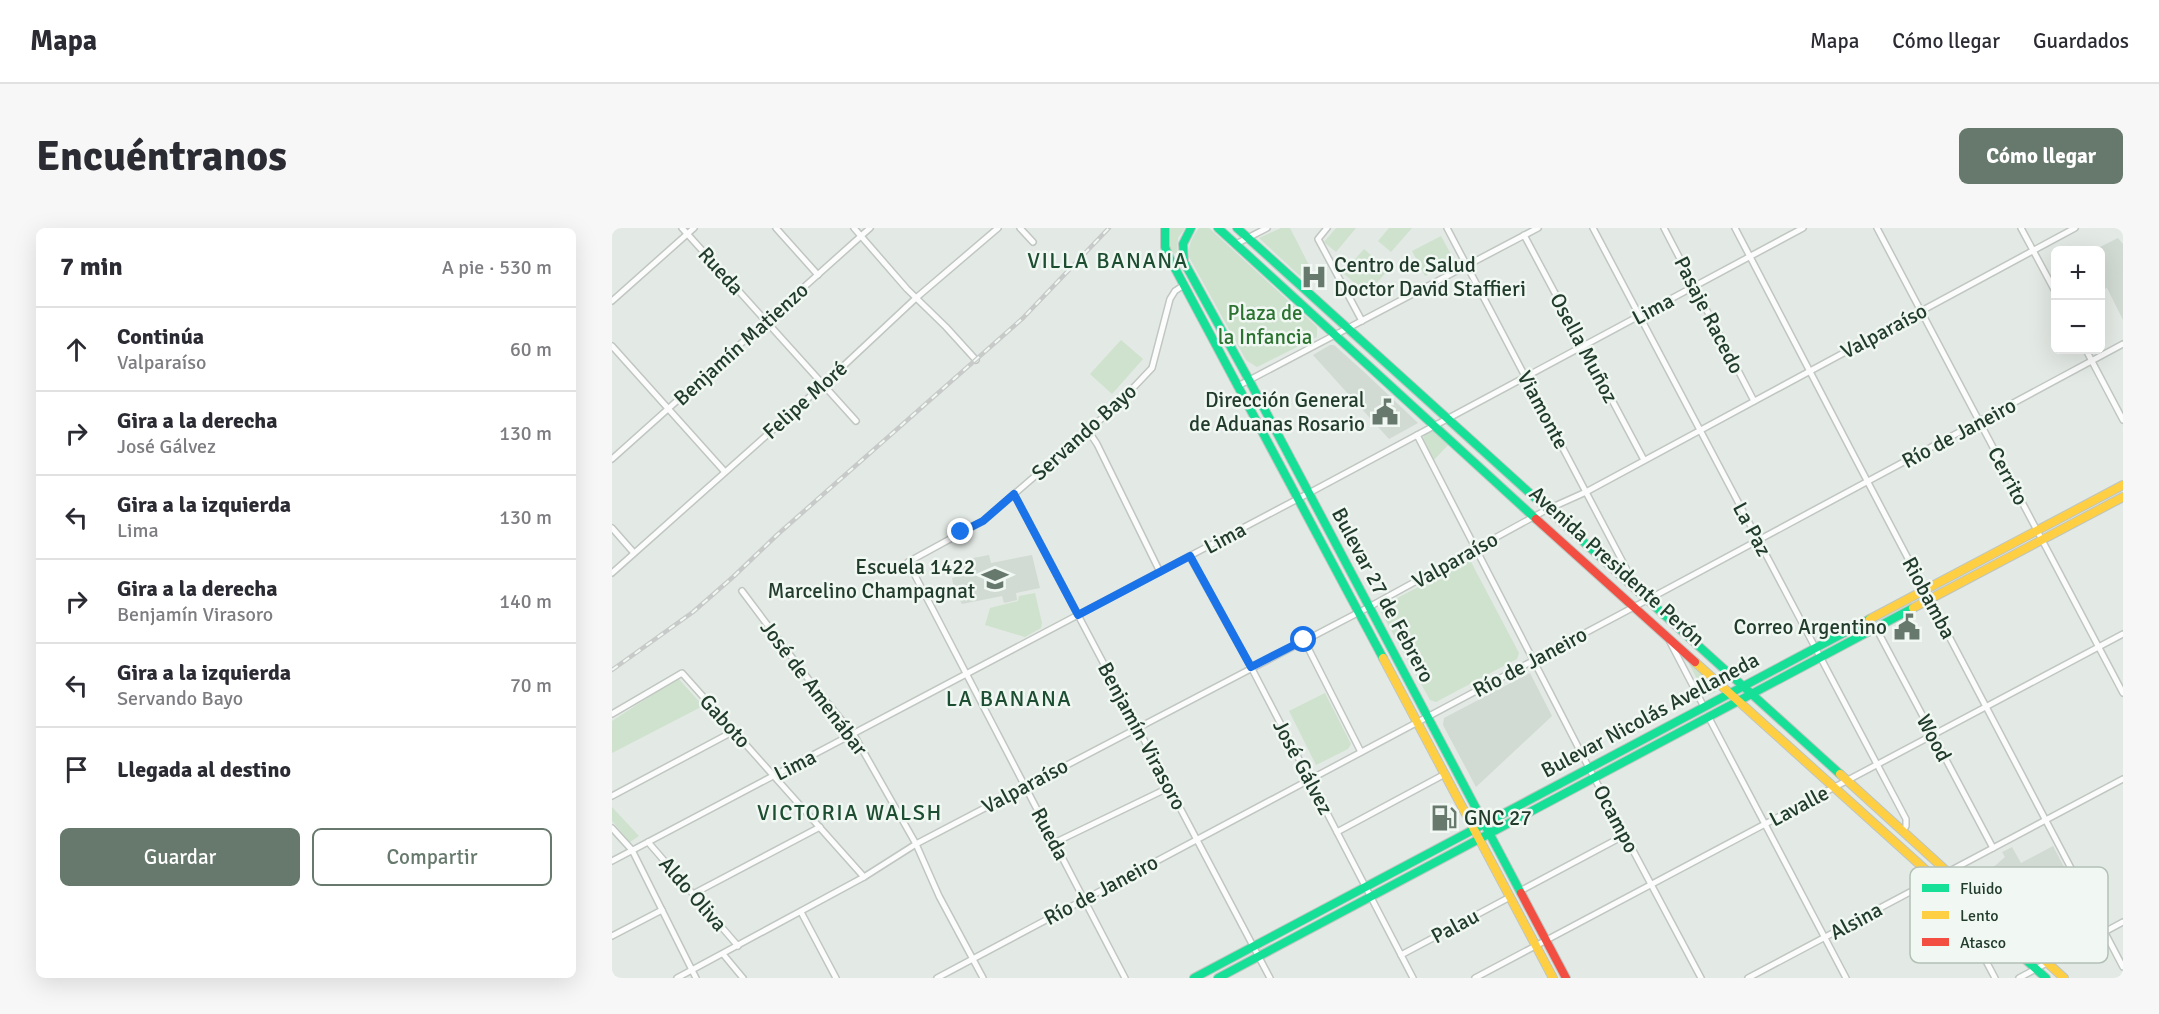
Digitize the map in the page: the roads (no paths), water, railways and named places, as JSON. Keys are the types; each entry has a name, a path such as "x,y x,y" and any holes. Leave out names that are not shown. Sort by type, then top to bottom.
{"main road":[{"name":"Bulevar 27 de Febrero","path":"1166,228 1165,247 1184,285 1553,978"},
{"name":"Bulevar 27 de Febrero","path":"1191,228 1182,243 1184,262 1249,380 1566,978"},
{"name":"Avenida Presidente Perón","path":"1237,228 1942,867"},
{"name":"Avenida Presidente Perón","path":"1222,229 1534,517 1924,867"},
{"name":"Bulevar Nicolás Avellaneda","path":"1194,978 2123,485"},
{"name":"Bulevar Nicolás Avellaneda","path":"1218,978 1750,693 2123,497"},
{"name":"Avenida Presidente Perón","path":"2029,963 2046,978"},
{"name":"Avenida Presidente Perón","path":"2047,963 2064,978"}],"street":[{"name":"Rueda","path":"682,228 856,421"},
{"path":"612,301 694,228"},
{"path":"776,228 818,275"},
{"path":"854,228 916,298 976,360"},
{"name":"Benjamín Matienzo","path":"612,459 870,228"},
{"name":"Felipe Moré","path":"612,573 823,385 916,298 998,228"},
{"path":"1020,228 1032,242"},
{"path":"1236,244 1267,228"},
{"path":"1327,228 1318,239 1362,321"},
{"name":"Viamonte","path":"1447,228 1639,593"},
{"path":"1238,387 1538,228"},
{"name":"La Paz","path":"1593,228 1906,819 1903,832"},
{"name":"Pasaje Racedo","path":"1664,228 1754,401"},
{"name":"Riobamba","path":"1735,228 1866,482 1988,706 2070,867"},
{"name":"Lima","path":"612,861 1309,494 1803,228"},
{"name":"Cerrito","path":"1877,228 2123,693"},
{"path":"2021,228 2051,285"},
{"name":"Valparaíso","path":"677,978 864,877 916,844 1369,607 1546,510 1586,492 2075,228"},
{"name":"Osella Muñoz","path":"1524,235 1644,460"},
{"name":"Servando Bayo","path":"908,562 983,521 1089,432 1152,368 1170,299 1175,291 1184,285"},
{"name":"Río de Janeiro","path":"937,978 1083,898 1534,661 2123,344"},
{"path":"612,346 725,472"},
{"path":"2088,354 2123,420"},
{"path":"1089,432 1160,572"},
{"name":"Ocampo","path":"1417,435 1589,768 1701,978"},
{"name":"Benjamín Virasoro","path":"1014,494 1270,978"},
{"path":"612,528 634,553"},
{"name":"José Gálvez","path":"1190,556 1251,667 1413,978"},
{"name":"Rueda","path":"908,562 1125,978"},
{"name":"José de Amenábar","path":"742,591 812,684 854,735 916,844 939,896 982,978"},
{"name":"Wood","path":"1875,628 1993,848"},
{"name":"Lavalle","path":"1475,978 2123,634"},
{"path":"1667,636 1704,707"},
{"path":"1304,640 1361,752"},
{"name":"Gaboto","path":"612,714 682,673 864,877"},
{"path":"1708,716 1846,978"},
{"path":"612,796 734,731"},
{"path":"1337,832 1445,774"},
{"name":"Alsina","path":"1957,867 2123,779"},
{"path":"1054,843 1170,787"},
{"path":"693,894 819,827"},
{"path":"612,828 632,850 696,978"},
{"path":"1520,891 1625,835"},
{"name":"Aldo Oliva","path":"648,842 738,946"},
{"name":"Alsina","path":"1748,978 1910,892"},
{"name":"Palau","path":"1401,955 1510,897"},
{"path":"612,936 662,910"},
{"path":"801,912 836,978"},
{"path":"2108,930 2123,922"},
{"name":"Riobamba","path":"2108,939 2123,967"},
{"name":"Aldo Oliva","path":"723,954 743,978"},
{"path":"1987,963 1995,978"},
{"path":"2019,978 2047,963"}],"railway":[{"path":"612,670 693,612 733,577 777,535 1023,318 1109,228"}],"place":[{"name":"Centro de Salud Doctor David Staffieri","path":"1314,277"},
{"name":"Dirección General de Aduanas Rosario","path":"1385,412"},
{"name":"Escuela 1422 Marcelino Champagnat","path":"995,579"},
{"name":"Correo Argentino","path":"1907,627"},
{"name":"GNC 27","path":"1444,818"}],"district":[{"name":"VILLA BANANA","path":"1108,260"},
{"name":"LA BANANA","path":"1009,698"},
{"name":"VICTORIA WALSH","path":"850,812"}],"park label":[{"name":"Plaza de la Infancia","path":"1265,325"}]}
